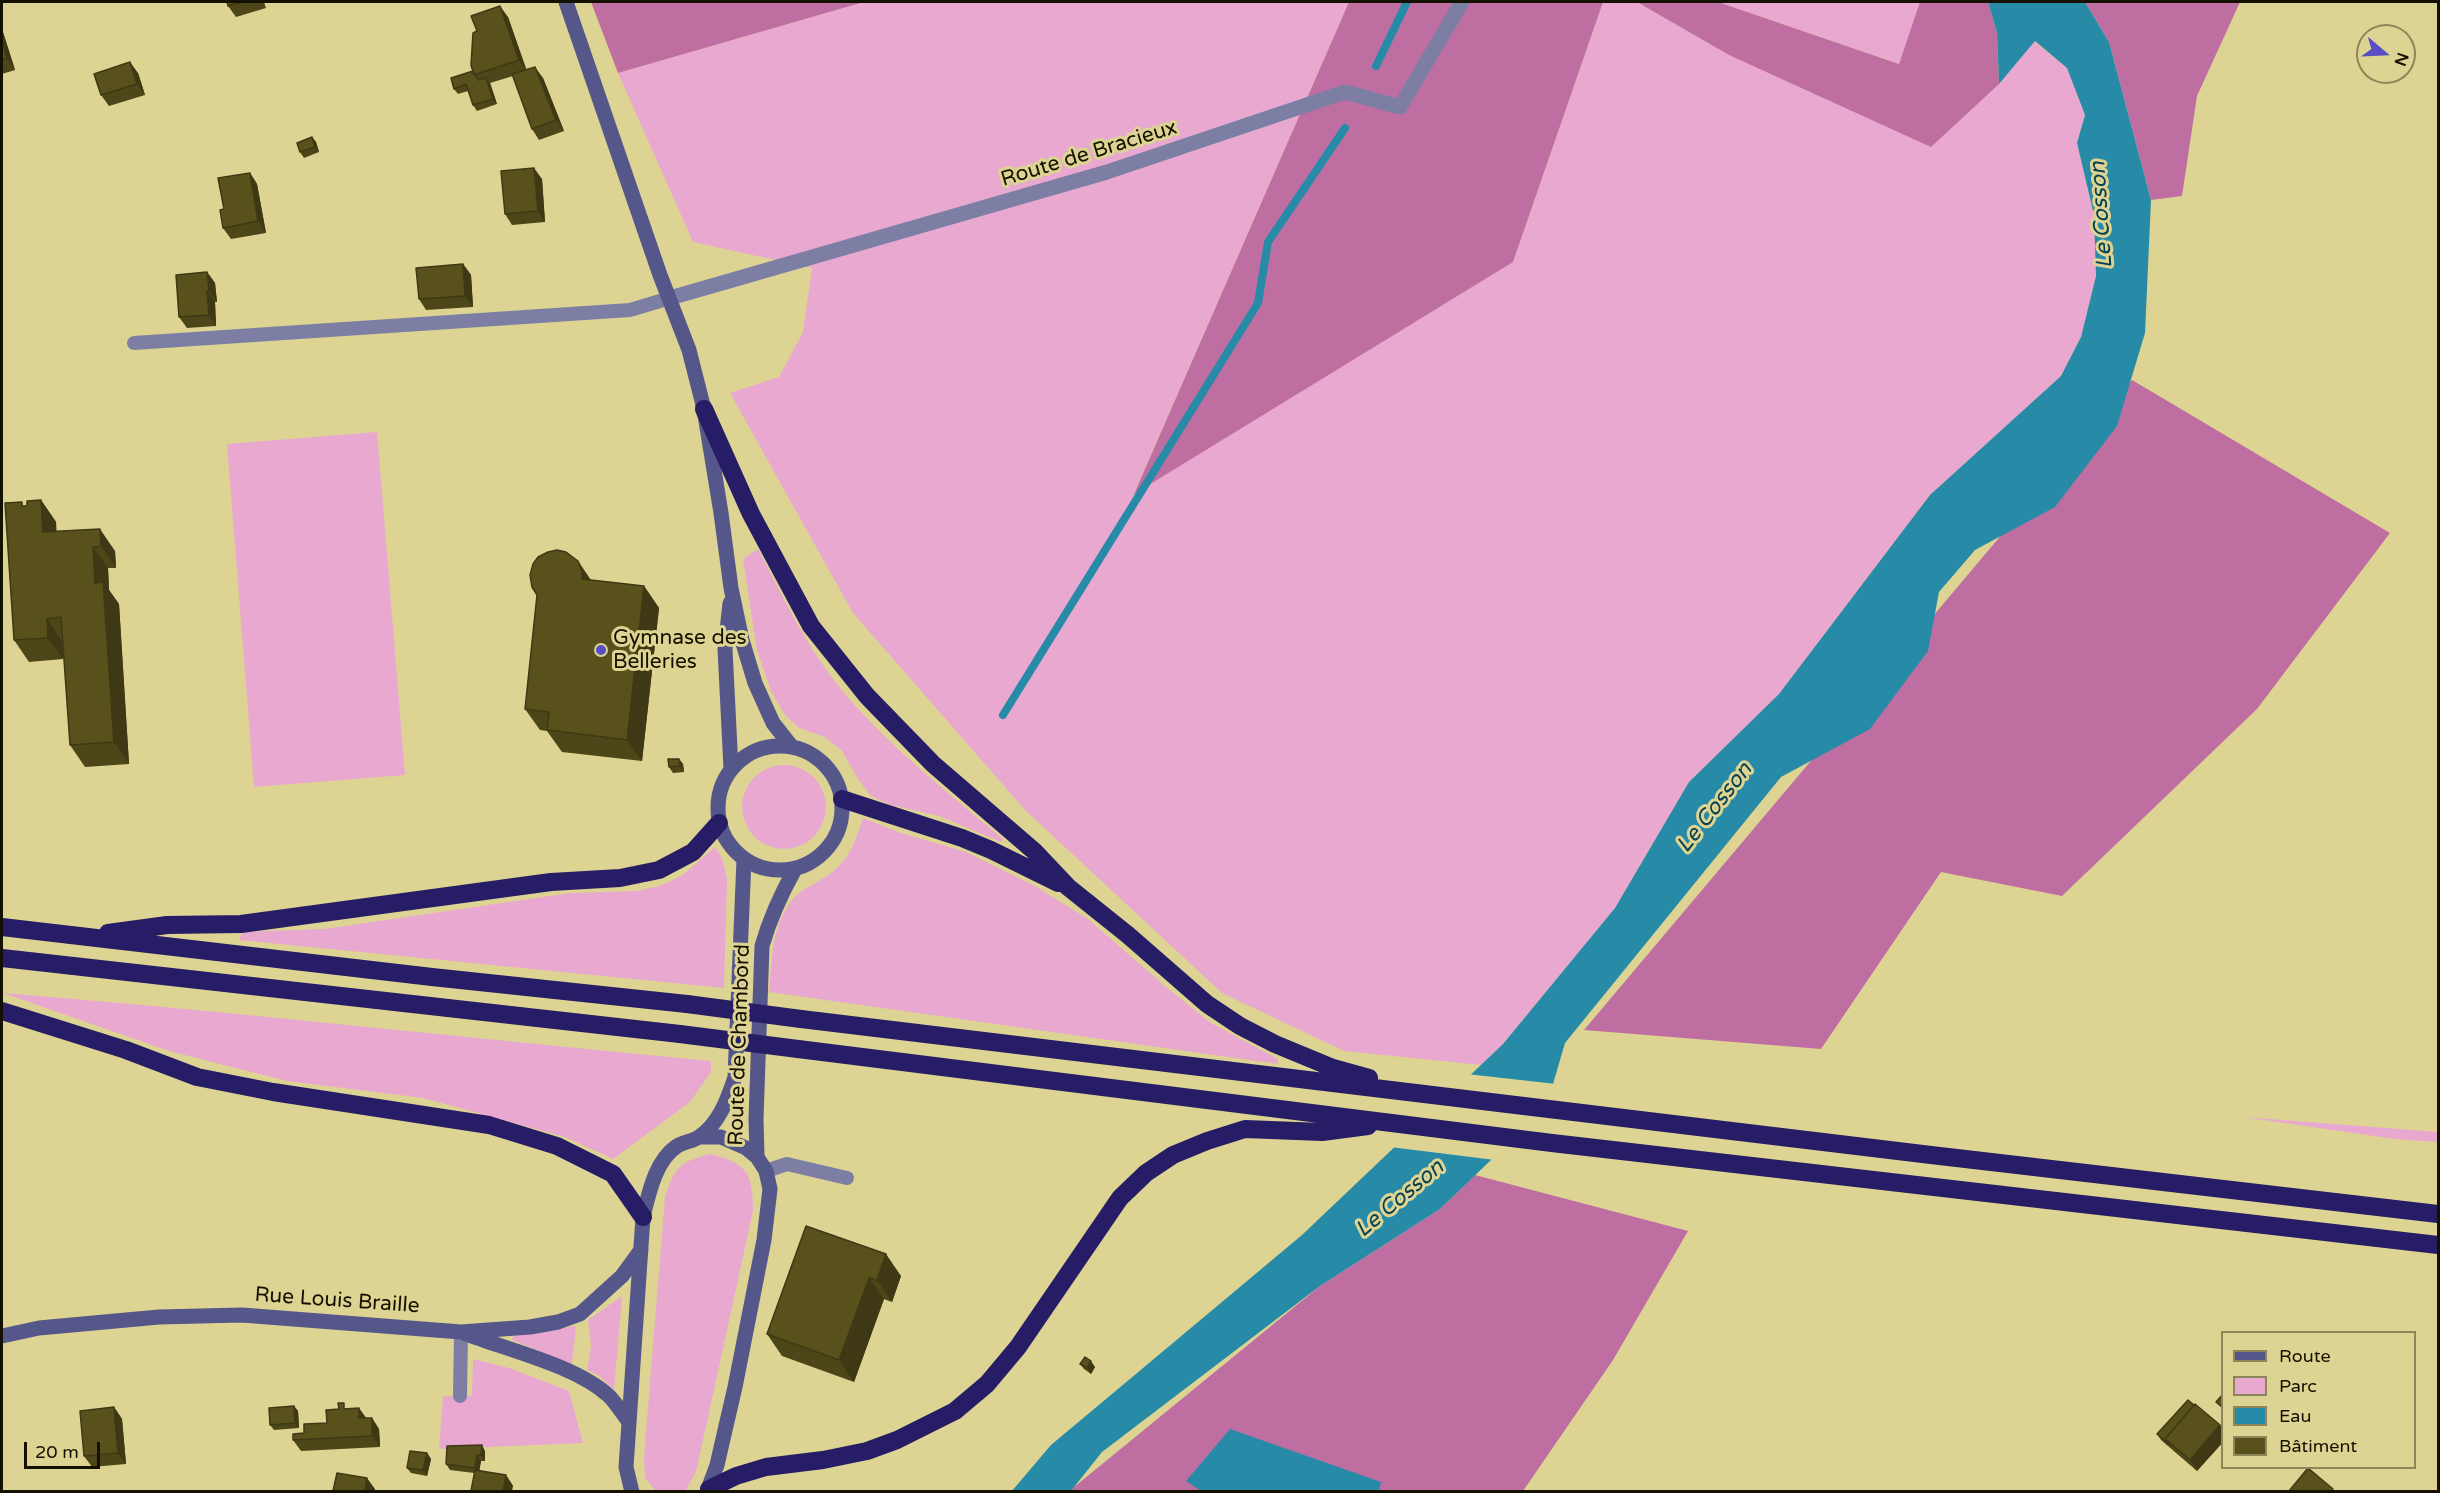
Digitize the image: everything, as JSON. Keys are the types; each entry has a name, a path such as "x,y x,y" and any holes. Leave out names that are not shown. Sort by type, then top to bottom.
{"highway":[{"path":"704,409 752,514 811,626 867,696 933,764 1034,851 1068,887 1128,935 1207,1005 1275,1044 1333,1068 1419,1093"},
{"path":"842,799 962,838 1068,887"},
{"path":"83,937 167,925 241,924 551,882 620,878 658,870 693,852 719,823"},
{"path":"2,927 687,1004 1982,1162 2439,1214"},
{"path":"2,958 680,1034 1552,1143 2439,1245"},
{"path":"2,1011 126,1050 198,1077 273,1092 489,1125 557,1146 613,1174 643,1217"},
{"path":"708,1490 736,1476 766,1467 823,1460 867,1451 897,1440 955,1411 987,1384 1018,1347 1120,1198 1146,1173 1173,1155 1245,1129 1322,1132 1393,1123"}],"main road":[{"path":"566,2 660,275 689,350 704,409 731,588 742,640 755,683 773,723 792,747"},
{"path":"731,588 725,649 732,769"},
{"path":"775,746 792,747 810,753 825,765 836,781 842,799 839,826 826,850 812,862 795,869 777,871 760,868 744,860 733,849 719,823 718,804 722,785 732,769 744,757 759,749 775,746"},
{"path":"700,1137 715,1121 726,1102 735,1077 744,860"},
{"name":"Route de Chambord","path":"757,1157 756,1119 762,946 777,903 795,869"},
{"path":"632,1491 626,1467 643,1217 651,1184 663,1163 677,1146 700,1137 721,1137 746,1148 757,1157 766,1171 770,1189 764,1240 732,1398 708,1490"},
{"name":"Rue Louis Braille","path":"2,1336 39,1328 159,1317 242,1315 461,1332 530,1327 558,1322 580,1314 606,1293 641,1250"},
{"path":"461,1332 542,1361 589,1381 610,1397 629,1422"}],"street":[{"name":"Route de Bracieux","path":"670,298 1107,172 1345,92 1400,107 1462,2"}],"lane":[{"path":"134,343 630,310 670,298"},
{"path":"766,1171 787,1164 847,1178"},
{"path":"460,1396 461,1332"}],"green space":[{"path":"864,2 1349,2 1134,493 1513,262 1603,2 1637,2 1729,55 1999,84 2034,41 2067,68 2085,115 2077,143 2094,215 2096,276 2081,337 2061,376 1930,495 1779,694 1689,782 1615,908 1503,1044 1481,1065 1344,1051 1222,993 1025,810 853,613 730,393 779,377 803,332 812,268 693,242 618,73"},
{"path":"1718,2 1920,2 1900,64"},
{"path":"377,432 405,775 254,787 227,444"},
{"path":"758,549 804,635 824,667 854,705 937,784 1003,839 1001,842 939,816 891,805 871,796 842,751 825,737 799,728 785,715 771,691 757,651 743,559"},
{"path":"784,765 800,768 814,777 823,791 826,807 823,823 814,837 800,846 784,849 768,846 754,837 745,823 742,807 745,791 754,777 768,768"},
{"path":"863,818 901,833 966,852 1035,886 1088,919 1211,1023 1278,1059 1278,1064 769,992 776,934 784,913 793,899 829,875 843,862 852,847"},
{"path":"715,847 722,858 727,879 724,988 239,940 242,932 324,929 570,893 636,891 660,886 683,875"},
{"path":"3,993 711,1061 711,1072 690,1102 613,1159 565,1137 423,1098 287,1081 169,1051"},
{"path":"2243,1117 2438,1132 2438,1142 2395,1139"},
{"path":"710,1154 732,1161 745,1172 751,1187 753,1211 696,1472 686,1490 655,1490 645,1478 644,1457 665,1197 675,1172 680,1167 691,1160"},
{"path":"622,1296 614,1390 598,1375 587,1370 591,1346 588,1320"},
{"path":"576,1326 572,1364 512,1340 513,1336"},
{"path":"473,1359 509,1368 569,1391 583,1443 439,1449 443,1396 472,1396"}],"shaded area":[{"path":"591,2 864,2 618,73"},
{"path":"1349,2 1603,2 1513,262 1134,494"},
{"path":"1637,2 1718,2 1899,64 1920,2 1988,2 1997,33 1999,84 1931,147 1729,55"},
{"path":"2085,2 2240,2 2197,96 2182,196 2151,200 2109,42"},
{"path":"2132,380 2390,533 2257,709 2062,896 1941,872 1821,1049 1584,1030"},
{"path":"1475,1175 1688,1231 1613,1360 1523,1491 1068,1492 1320,1286 1440,1209"}],"water":[{"name":"Le Cosson","path":"1988,2 2085,2 2109,42 2151,200 2145,333 2117,426 2055,507 1975,550 1939,592 1928,651 1870,729 1781,777 1565,1043 1553,1084 1491,1160 1440,1209 1320,1286 1102,1452 1071,1491 1011,1492 1051,1445 1302,1235 1503,1044 1615,908 1689,782 1779,694 1930,495 2061,376 2081,337 2096,276 2094,215 2077,143 2085,115 2067,68 2035,41 1999,84 1997,33"},
{"path":"1230,1429 1381,1482 1379,1491 1201,1491 1186,1481"}],"pier":[{"path":"1467,1074 1556,1084 1495,1160 1390,1147"}],"building":[{"path":"227,2 242,2 228,6"},
{"path":"500,6 519,60 474,75 471,65 473,33 477,31 471,16"},
{"path":"2,41 7,58 2,60"},
{"path":"130,62 137,84 101,95 94,74"},
{"path":"535,67 556,120 532,129 512,74"},
{"path":"473,71 478,80 486,78 493,99 473,105 466,84 454,89 451,78"},
{"path":"312,137 315,147 300,152 297,143"},
{"path":"534,168 538,211 505,214 501,171"},
{"path":"250,173 258,221 223,228 220,210 224,209 218,178"},
{"path":"463,264 465,296 419,299 416,268"},
{"path":"207,272 209,315 179,317 176,275"},
{"path":"41,500 43,532 100,529 101,546 93,547 95,583 103,582 114,742 70,745 61,617 47,619 48,638 14,640 5,503 22,502 22,506 27,506 27,501"},
{"name":"Gymnase des Belleries","path":"557,550 566,552 578,561 582,579 644,586 627,740 547,730 549,712 525,709 537,595 532,587 530,575 538,557"},
{"path":"668,759 679,759 680,766 669,767"},
{"path":"806,1226 886,1254 877,1280 869,1278 839,1360 767,1334"},
{"path":"1085,1357 1091,1361 1087,1368 1080,1364"},
{"path":"2221,1396 2221,1406 2216,1402"},
{"path":"2188,1400 2194,1405 2165,1439 2169,1444 2157,1434"},
{"path":"338,1403 344,1403 344,1409 359,1408 359,1418 372,1418 372,1436 293,1440 293,1434 304,1433 304,1424 327,1423 326,1410 339,1409"},
{"path":"2195,1404 2220,1425 2190,1460 2165,1439"},
{"path":"294,1406 295,1423 270,1425 269,1408"},
{"path":"114,1407 118,1453 84,1456 80,1411"},
{"path":"482,1445 481,1455 477,1455 475,1468 446,1464 447,1446"},
{"path":"410,1451 427,1453 423,1470 407,1468"},
{"path":"2307,1469 2333,1489 2331,1491 2289,1491"},
{"path":"475,1470 506,1475 503,1491 471,1491"},
{"path":"337,1473 367,1478 365,1491 333,1491"}],"waterway":[{"path":"1376,66 1407,2"},
{"path":"1003,715 1258,303 1268,242 1345,128"}],"place":[{"name":"Gymnase des Belleries","path":"601,650"}]}
